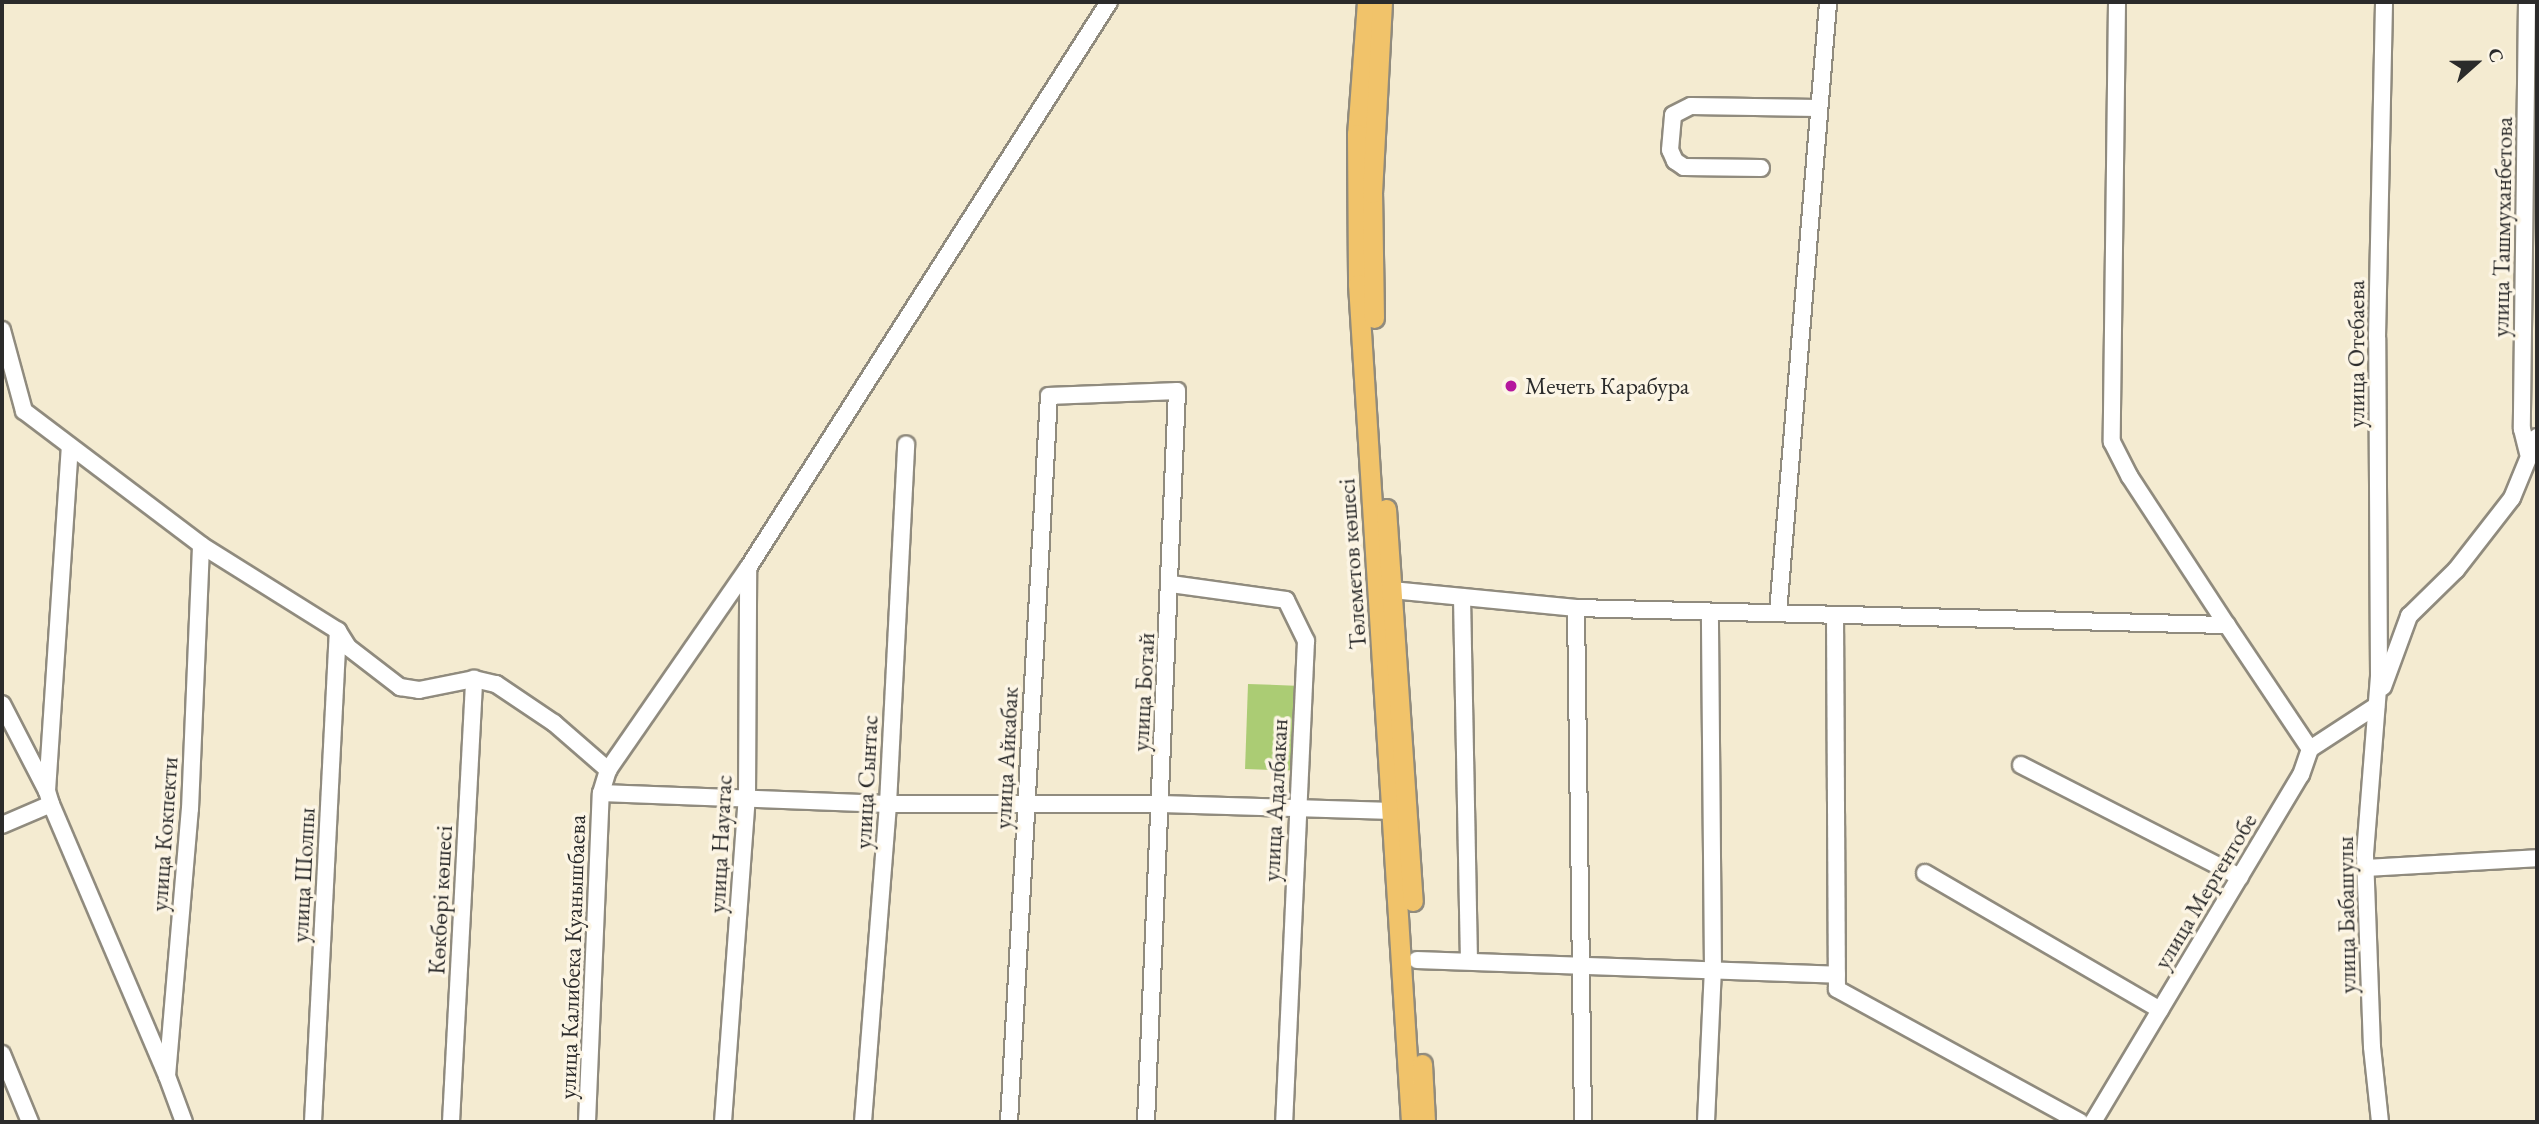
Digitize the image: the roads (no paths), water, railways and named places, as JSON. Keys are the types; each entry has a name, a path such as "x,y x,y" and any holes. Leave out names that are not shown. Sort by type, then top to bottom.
{"main road":[{"name":"Төлеметов көшесі","path":"1367,2 1357,134 1358,284 1393,811 1417,960 1425,1122"},
{"name":"Төлеметов көшесі","path":"1382,2 1372,283 1392,590 1406,899 1411,1122"}],"street":[{"name":"улица Калибека Куанышбаева","path":"587,1122 601,793 608,770 748,568 1109,2"},
{"name":"улица Отебаева","path":"2376,706 2384,2"},
{"name":"улица Ташмуханбетова","path":"2527,2 2522,429 2528,453"},
{"path":"1778,613 1817,108 1828,3"},
{"path":"2117,3 2112,442 2130,478 2310,749 2376,706 2409,616 2456,570 2512,498 2528,453 2537,437"},
{"path":"1761,168 1684,167 1675,162 1670,150 1673,115 1691,106 1817,108"},
{"path":"2,330 9,374 24,411 70,449 201,545 338,631 348,647 400,687 419,690 474,679 496,684 516,696 608,770"},
{"name":"улица Ботай","path":"1049,396 1177,391 1171,584 1146,1122"},
{"name":"улица Айкабак","path":"1009,1122 1049,396"},
{"name":"улица Сынтас","path":"863,1122 888,804 906,444"},
{"path":"49,797 70,449"},
{"name":"улица Кокпекти","path":"184,1122 167,1076 190,809 201,545"},
{"name":"улица Науатас","path":"723,1122 747,797 748,568"},
{"name":"улица Адалбакан","path":"1171,584 1286,600 1306,640 1284,1122"},
{"path":"1392,590 1576,608 2227,625"},
{"path":"1462,597 1469,960"},
{"path":"1576,608 1583,1122"},
{"path":"1706,1122 1713,970 1710,612"},
{"path":"1835,615 1837,989 2080,1122"},
{"name":"улица Шолпы","path":"313,1122 338,631"},
{"name":"Көкбөрі көшесі","path":"451,1122 474,679"},
{"path":"2,704 49,797 167,1076"},
{"name":"улица Бабашулы","path":"2376,706 2365,868 2372,1047 2380,1122"},
{"name":"улица Мергентобе","path":"2093,1122 2301,775 2310,749"},
{"path":"2021,765 2240,877"},
{"path":"601,793 888,804 1161,804 1393,811"},
{"path":"2,825 49,797"},
{"path":"2365,868 2537,858"},
{"path":"1925,873 2160,1010"},
{"path":"1417,960 1837,975"},
{"path":"2,1054 30,1122"}],"place":[{"name":"Мечеть Карабура","path":"1511,386"}]}
